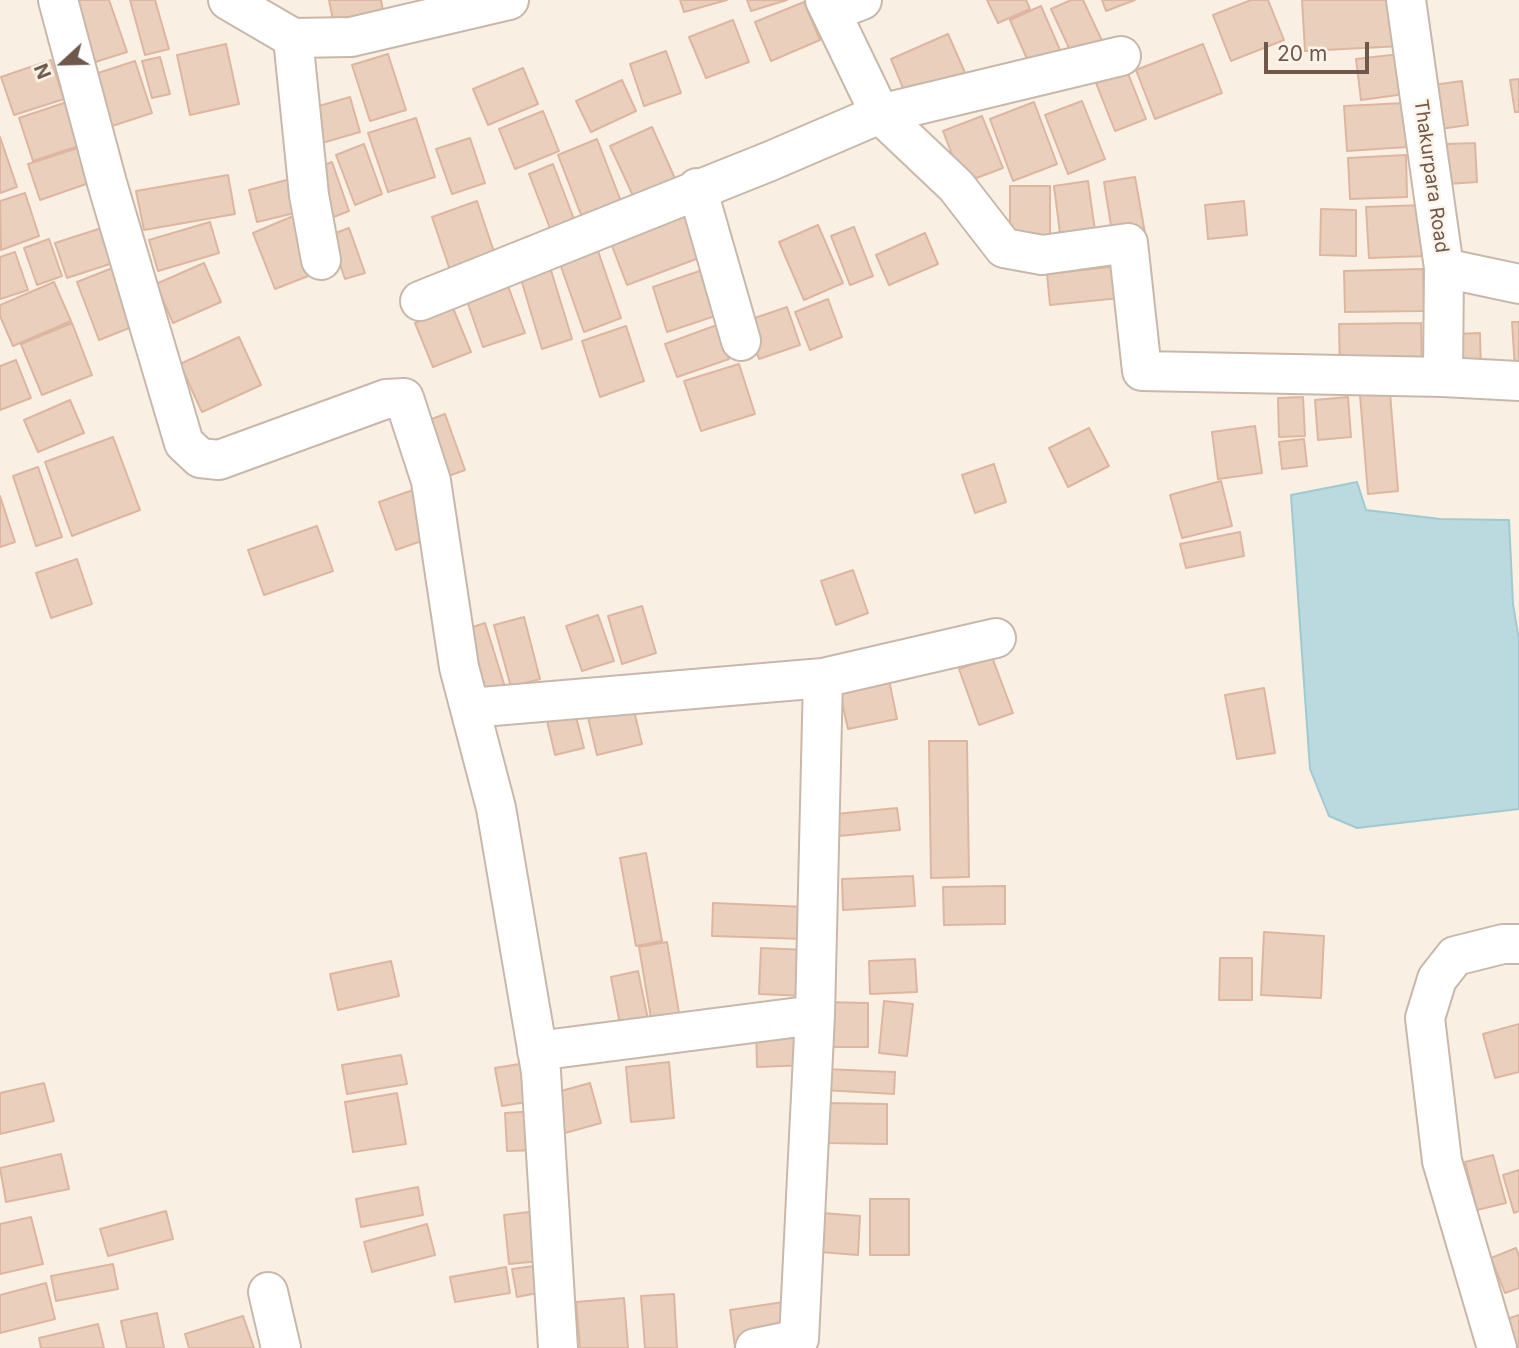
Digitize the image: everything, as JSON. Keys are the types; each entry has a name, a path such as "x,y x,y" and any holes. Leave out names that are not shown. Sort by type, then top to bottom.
{"street":[{"path":"58,0 107,183 184,443 200,458 219,460 386,399 404,398 431,481 459,667 496,808 541,1072 558,1348"},
{"path":"228,0 293,38 351,37 509,0"},
{"name":"Thakurpara Road","path":"1406,0 1444,268 1443,377"},
{"path":"839,4 880,114 956,186 1004,248 1042,255 1128,243 1142,371 1519,381"},
{"path":"293,38 309,195 321,260"},
{"path":"420,301 768,162 880,114 1121,57"},
{"path":"698,188 741,341"},
{"path":"1444,268 1519,284"},
{"path":"470,708 823,678 996,638"},
{"path":"755,1348 799,1339 815,1015 823,678"},
{"path":"1497,1348 1441,1161 1425,1018 1437,979 1455,956 1503,944 1519,944"},
{"path":"537,1051 815,1015"},
{"path":"268,1292 281,1348"}],"water":[{"path":"1357,482 1366,510 1440,519 1509,520 1513,604 1519,640 1519,809 1357,828 1329,816 1310,769 1291,495"}],"building":[{"path":"74,0 109,0 127,52 89,64"},
{"path":"130,0 155,0 169,49 145,55"},
{"path":"329,0 381,0 383,11 333,20"},
{"path":"680,0 727,0 684,12"},
{"path":"747,0 787,0 751,11"},
{"path":"987,0 1026,0 1030,9 998,23"},
{"path":"1071,0 1083,0 1105,47 1075,61 1051,9"},
{"path":"1102,0 1135,0 1106,11"},
{"path":"1251,0 1268,0 1284,40 1231,61 1213,15"},
{"path":"1302,0 1399,0 1402,46 1305,51"},
{"path":"804,2 820,40 771,61 755,22"},
{"path":"1041,6 1066,64 1035,77 1010,20"},
{"path":"733,20 749,62 706,78 689,37"},
{"path":"948,34 966,75 908,100 891,59"},
{"path":"226,44 239,104 190,115 177,55"},
{"path":"1203,44 1222,93 1155,119 1136,70"},
{"path":"666,51 681,93 644,106 630,64"},
{"path":"388,54 406,110 370,121 352,65"},
{"path":"1400,54 1405,94 1361,100 1356,59"},
{"path":"160,57 170,94 152,98 142,61"},
{"path":"51,60 64,99 14,115 1,77"},
{"path":"135,61 152,113 109,127 92,75"},
{"path":"523,68 538,104 488,125 473,89"},
{"path":"1127,71 1146,119 1115,131 1096,83"},
{"path":"1519,79 1519,112 1515,112 1510,80"},
{"path":"622,80 636,111 591,132 576,101"},
{"path":"1462,81 1468,125 1440,129 1433,85"},
{"path":"350,97 360,132 315,145 305,110"},
{"path":"73,100 88,143 33,161 19,118"},
{"path":"1082,101 1105,159 1068,174 1045,115"},
{"path":"1034,102 1057,164 1013,181 990,119"},
{"path":"1405,103 1407,147 1347,151 1344,106"},
{"path":"543,111 559,151 515,169 499,129"},
{"path":"982,116 1003,168 963,183 943,131"},
{"path":"416,118 435,177 388,192 368,133"},
{"path":"652,127 677,183 636,202 610,146"},
{"path":"0,137 17,187 0,193"},
{"path":"470,138 485,183 452,194 436,149"},
{"path":"597,139 622,204 583,220 558,155"},
{"path":"1475,143 1477,182 1448,184 1446,144"},
{"path":"364,144 382,194 355,205 336,155"},
{"path":"78,148 89,183 40,200 28,164"},
{"path":"1406,155 1407,197 1350,199 1348,158"},
{"path":"332,162 349,211 331,218 313,169"},
{"path":"553,164 577,227 553,236 529,174"},
{"path":"228,175 235,214 144,230 136,191"},
{"path":"298,177 307,210 257,222 249,190"},
{"path":"1135,177 1145,233 1113,238 1104,182"},
{"path":"1088,181 1097,245 1062,249 1054,186"},
{"path":"1010,186 1050,186 1050,248 1010,248"},
{"path":"25,193 39,236 1,250 0,201"},
{"path":"477,201 498,264 453,279 432,217"},
{"path":"1244,201 1247,235 1208,239 1205,205"},
{"path":"1425,205 1427,256 1369,258 1366,207"},
{"path":"693,206 712,253 627,285 609,238"},
{"path":"1321,209 1356,210 1356,256 1320,255"},
{"path":"298,214 321,271 275,289 253,233"},
{"path":"210,222 219,253 158,271 149,240"},
{"path":"111,225 122,260 67,278 55,243"},
{"path":"818,225 843,283 804,300 779,242"},
{"path":"854,227 873,276 850,285 831,236"},
{"path":"349,228 365,273 345,279 330,235"},
{"path":"925,233 938,264 889,285 876,255"},
{"path":"49,239 62,276 37,285 24,248"},
{"path":"597,248 621,318 584,332 559,261"},
{"path":"15,252 28,290 0,299 0,257"},
{"path":"125,263 147,321 99,340 77,282"},
{"path":"204,263 221,302 173,323 156,284"},
{"path":"1127,265 1130,297 1050,305 1047,274"},
{"path":"550,267 572,339 542,349 520,276"},
{"path":"711,267 727,312 667,332 653,287"},
{"path":"1423,269 1424,311 1345,312 1344,271"},
{"path":"54,282 71,321 13,346 0,316 0,305"},
{"path":"507,283 525,333 483,347 466,298"},
{"path":"828,299 842,337 810,350 795,312"},
{"path":"787,307 800,345 759,359 746,321"},
{"path":"453,308 471,352 433,367 415,323"},
{"path":"1512,322 1519,322 1519,369 1515,369"},
{"path":"72,323 92,375 42,395 21,344"},
{"path":"1421,323 1422,372 1340,373 1339,324"},
{"path":"717,325 729,359 677,377 665,344"},
{"path":"626,326 644,381 600,397 582,341"},
{"path":"1480,333 1481,376 1457,376 1455,334"},
{"path":"239,337 261,385 202,412 180,364"},
{"path":"16,360 31,398 0,410 0,366"},
{"path":"739,364 755,414 701,431 684,381"},
{"path":"1390,393 1398,491 1368,494 1360,395"},
{"path":"1303,397 1305,436 1279,437 1278,398"},
{"path":"1348,397 1351,437 1318,440 1315,400"},
{"path":"70,400 84,433 38,452 24,420"},
{"path":"445,414 465,470 440,479 421,423"},
{"path":"1255,426 1262,473 1218,479 1212,432"},
{"path":"1089,428 1109,466 1068,487 1049,448"},
{"path":"113,437 140,510 72,536 45,462"},
{"path":"1304,439 1307,466 1282,469 1279,442"},
{"path":"994,464 1006,502 975,513 962,475"},
{"path":"38,467 62,537 36,546 13,476"},
{"path":"1221,481 1232,526 1182,538 1170,495"},
{"path":"413,490 430,538 396,550 379,502"},
{"path":"0,496 15,542 0,547"},
{"path":"317,526 333,571 264,595 248,550"},
{"path":"1240,532 1244,556 1186,568 1180,544"},
{"path":"77,559 92,604 51,618 36,573"},
{"path":"853,570 868,613 836,625 821,581"},
{"path":"642,606 656,653 622,664 608,616"},
{"path":"598,615 614,661 582,671 566,626"},
{"path":"524,617 540,679 511,687 494,625"},
{"path":"485,623 505,687 481,695 460,631"},
{"path":"992,657 1013,713 979,725 959,669"},
{"path":"888,675 897,719 848,729 838,685"},
{"path":"1264,688 1275,753 1237,759 1225,695"},
{"path":"631,698 642,744 597,755 586,709"},
{"path":"573,705 584,748 555,755 545,712"},
{"path":"929,741 967,741 969,877 931,878"},
{"path":"897,808 900,830 839,836 836,814"},
{"path":"646,853 662,941 636,946 620,858"},
{"path":"913,876 915,906 843,910 842,879"},
{"path":"1005,886 1005,924 944,925 943,887"},
{"path":"713,903 806,907 805,939 712,936"},
{"path":"1264,932 1324,936 1321,998 1261,995"},
{"path":"667,942 681,1025 653,1030 639,947"},
{"path":"761,948 807,950 806,996 759,994"},
{"path":"1220,958 1252,958 1252,1000 1219,1000"},
{"path":"915,959 917,992 870,994 869,961"},
{"path":"391,961 399,996 338,1010 330,974"},
{"path":"638,971 650,1029 622,1035 611,977"},
{"path":"884,1001 913,1004 907,1056 879,1053"},
{"path":"824,1002 868,1003 868,1047 824,1047"},
{"path":"1519,1024 1519,1072 1495,1078 1483,1034"},
{"path":"807,1028 808,1065 757,1067 756,1029"},
{"path":"401,1055 407,1084 347,1094 342,1065"},
{"path":"532,1062 539,1100 502,1106 495,1068"},
{"path":"669,1062 674,1118 631,1122 626,1067"},
{"path":"825,1069 895,1072 894,1094 823,1090"},
{"path":"44,1083 54,1121 0,1134 0,1093"},
{"path":"590,1083 601,1123 565,1133 554,1093"},
{"path":"397,1093 406,1144 353,1152 345,1102"},
{"path":"826,1103 887,1104 887,1144 826,1143"},
{"path":"538,1111 540,1150 507,1151 505,1113"},
{"path":"61,1154 69,1189 6,1202 0,1168"},
{"path":"1493,1155 1506,1203 1477,1210 1465,1162"},
{"path":"1519,1170 1519,1211 1514,1213 1503,1175"},
{"path":"418,1187 423,1215 361,1227 356,1199"},
{"path":"870,1199 909,1199 909,1255 870,1255"},
{"path":"546,1210 551,1260 509,1264 504,1215"},
{"path":"166,1211 173,1239 108,1256 100,1229"},
{"path":"810,1212 860,1216 858,1255 808,1251"},
{"path":"31,1217 43,1264 0,1274 0,1224"},
{"path":"427,1224 435,1255 372,1272 364,1242"},
{"path":"1516,1248 1519,1256 1519,1288 1505,1293 1491,1258"},
{"path":"113,1264 118,1289 56,1301 51,1276"},
{"path":"548,1264 553,1290 517,1297 512,1269"},
{"path":"506,1267 510,1293 455,1302 450,1277"},
{"path":"46,1283 55,1319 0,1333 0,1295"},
{"path":"674,1294 677,1348 645,1348 641,1296"},
{"path":"624,1298 628,1348 580,1348 576,1302"},
{"path":"790,1301 796,1339 735,1347 730,1310"},
{"path":"157,1313 164,1348 127,1348 121,1321"},
{"path":"1519,1315 1519,1348 1517,1348 1507,1319"},
{"path":"243,1316 254,1348 189,1348 185,1334"},
{"path":"98,1324 104,1348 41,1348 39,1338"}]}
